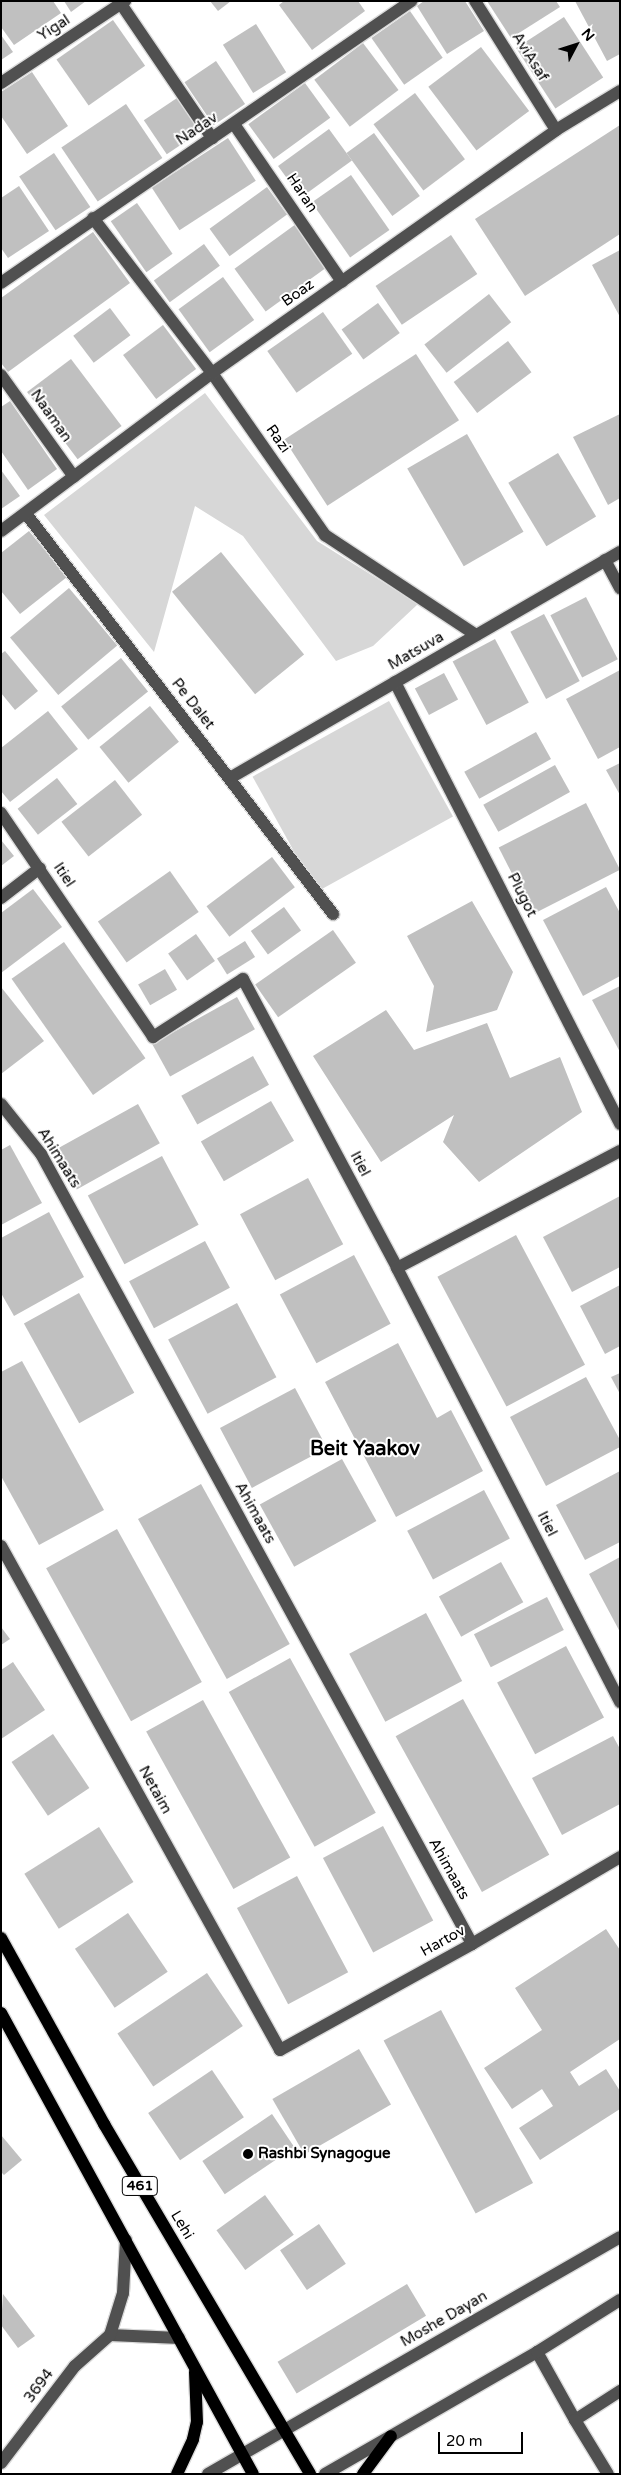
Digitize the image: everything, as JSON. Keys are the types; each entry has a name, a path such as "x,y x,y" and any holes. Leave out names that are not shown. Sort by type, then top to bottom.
{"main road":[{"name":"Lehi","path":"1,1938 104,2124 310,2474"},
{"name":"461","path":"1,2013 253,2474"},
{"path":"177,2474 193,2439 197,2422 197,2384 192,2360"},
{"path":"363,2474 391,2436"}],"street":[{"name":"Nadav","path":"1,283 412,1"},
{"name":"AviAsaf","path":"475,1 556,130"},
{"name":"Yigal","path":"1,83 122,2"},
{"path":"122,2 212,138"},
{"name":"Boaz","path":"1,532 27,515 74,477 212,373 556,130 620,91"},
{"name":"Haran","path":"234,124 342,282"},
{"name":"Razi","path":"94,218 212,373 324,535 476,635"},
{"name":"Naaman","path":"1,375 74,477"},
{"name":"Pe Dalet","path":"27,515 333,914"},
{"name":"Matsuva","path":"230,778 620,552"},
{"path":"605,560 620,588"},
{"name":"Plugot","path":"395,682 620,1124"},
{"name":"Itiel","path":"1,813 153,1037 243,979 397,1268 620,1702"},
{"path":"1,898 40,868"},
{"name":"Ahimaats","path":"1,1104 41,1154 472,1944"},
{"path":"397,1268 620,1151"},
{"name":"Netaim","path":"1,1546 280,2050"},
{"name":"Hartov","path":"280,2050 472,1944 620,1857"},
{"name":"Moshe Dayan","path":"208,2474 620,2237"},
{"path":"126,2240 123,2292 110,2335 179,2338"},
{"path":"325,2474 537,2352 620,2300"},
{"name":"3694","path":"1,2463 75,2366 110,2335"},
{"path":"537,2352 608,2474"},
{"path":"575,2420 620,2392"}],"shaded area":[{"path":"205,393 317,541 418,604 373,646 336,661 243,536 195,506 154,652 44,515"},
{"path":"389,701 453,816 317,892 253,777"}],"building":[{"path":"1,1 53,1 61,13 14,45 1,27"},
{"path":"64,1 86,1 71,12"},
{"path":"210,1 231,1 218,11"},
{"path":"284,1 358,1 365,11 312,50 279,5"},
{"path":"424,1 465,1 484,31 447,54 417,6"},
{"path":"487,1 556,1 560,7 511,38"},
{"path":"575,1 620,1 620,54 607,61"},
{"path":"410,11 443,58 404,85 371,38"},
{"path":"564,17 603,77 555,108 516,48"},
{"path":"113,20 145,66 89,105 56,60"},
{"path":"256,24 286,72 253,93 223,45"},
{"path":"1,35 13,52 1,60"},
{"path":"363,43 399,90 350,127 314,80"},
{"path":"481,47 529,111 476,151 428,87"},
{"path":"216,61 245,104 214,125 184,82"},
{"path":"32,72 68,126 27,154 1,116 1,92"},
{"path":"305,83 330,118 274,159 248,124"},
{"path":"415,93 465,159 423,191 373,124"},
{"path":"177,98 200,132 167,154 144,120"},
{"path":"126,104 162,158 98,202 61,148"},
{"path":"620,125 620,234 525,296 475,219"},
{"path":"329,129 352,161 301,198 278,166"},
{"path":"374,133 420,196 392,216 346,153"},
{"path":"228,138 256,181 179,230 152,188"},
{"path":"54,153 90,207 56,230 19,176"},
{"path":"351,175 389,230 350,257 312,203"},
{"path":"19,186 49,231 8,258 1,248 1,198"},
{"path":"267,187 287,215 230,256 210,229"},
{"path":"137,203 173,254 146,272 111,221"},
{"path":"296,224 327,267 266,312 235,269"},
{"path":"93,232 130,283 8,372 1,363 1,298"},
{"path":"451,235 477,274 402,325 376,286"},
{"path":"204,244 220,266 170,302 154,280"},
{"path":"620,250 620,317 592,265"},
{"path":"223,277 254,320 210,352 179,309"},
{"path":"489,294 511,322 447,373 424,344"},
{"path":"378,303 400,333 363,359 342,329"},
{"path":"110,308 130,335 94,363 73,336"},
{"path":"323,312 352,354 297,393 267,351"},
{"path":"163,325 196,369 156,399 123,355"},
{"path":"508,341 531,372 477,413 454,382"},
{"path":"416,354 459,420 327,506 284,440"},
{"path":"71,359 122,426 78,459 27,392"},
{"path":"10,401 57,469 28,490 1,451 1,407"},
{"path":"620,414 620,498 608,505 573,437"},
{"path":"467,434 524,532 464,566 407,468"},
{"path":"558,453 596,516 546,546 508,483"},
{"path":"1,470 20,496 1,509"},
{"path":"29,531 67,577 20,614 1,591 1,553"},
{"path":"221,552 304,655 255,694 172,592"},
{"path":"69,588 117,645 58,695 10,637"},
{"path":"586,597 618,659 582,678 550,615"},
{"path":"544,614 580,681 546,699 510,632"},
{"path":"495,639 529,703 486,725 453,662"},
{"path":"5,651 38,691 15,710 1,693 1,654"},
{"path":"121,658 148,691 88,740 61,706"},
{"path":"620,670 620,747 598,759 566,699"},
{"path":"444,673 458,699 429,715 415,688"},
{"path":"150,706 179,742 128,783 99,747"},
{"path":"48,711 78,749 10,802 1,791 1,748"},
{"path":"536,732 551,759 479,799 464,772"},
{"path":"620,763 620,795 606,770"},
{"path":"555,765 570,792 498,832 483,805"},
{"path":"57,778 77,804 38,835 18,809"},
{"path":"115,780 142,815 89,857 61,822"},
{"path":"586,803 620,870 533,914 499,847"},
{"path":"1,840 14,856 1,866"},
{"path":"272,857 295,887 229,937 207,906"},
{"path":"170,871 199,912 127,962 98,921"},
{"path":"606,887 620,913 620,976 583,996 543,920"},
{"path":"33,889 62,927 1,973 1,913"},
{"path":"472,901 513,972 497,1010 426,1032 434,986 407,936"},
{"path":"284,907 301,930 268,955 251,931"},
{"path":"333,930 356,963 278,1017 255,984"},
{"path":"196,934 215,961 187,981 168,954"},
{"path":"245,941 255,957 227,975 217,958"},
{"path":"64,942 145,1058 93,1095 12,979"},
{"path":"165,969 177,990 150,1005 138,985"},
{"path":"620,986 620,1052 592,1000"},
{"path":"1,987 44,1041 1,1074"},
{"path":"237,997 255,1029 170,1076 152,1044"},
{"path":"386,1010 414,1050 487,1023 510,1078 560,1057 582,1112 479,1182 443,1142 454,1115 381,1162 313,1056"},
{"path":"253,1056 269,1085 197,1125 181,1096"},
{"path":"271,1101 294,1141 224,1181 201,1142"},
{"path":"138,1104 160,1143 77,1189 55,1150"},
{"path":"10,1145 42,1203 1,1225 1,1150"},
{"path":"162,1156 199,1225 124,1264 88,1195"},
{"path":"308,1178 343,1244 275,1280 240,1214"},
{"path":"620,1196 620,1267 572,1292 543,1237"},
{"path":"49,1212 84,1277 14,1316 1,1293 1,1238"},
{"path":"516,1235 585,1365 506,1407 437,1277"},
{"path":"205,1241 230,1288 154,1328 129,1281"},
{"path":"354,1255 391,1324 316,1363 280,1294"},
{"path":"620,1285 620,1346 605,1354 580,1306"},
{"path":"79,1293 134,1393 79,1423 24,1324"},
{"path":"237,1303 276,1377 208,1414 168,1340"},
{"path":"398,1343 437,1418 451,1410 483,1471 396,1517 325,1382"},
{"path":"22,1361 104,1510 39,1545 1,1476 1,1372"},
{"path":"620,1373 620,1394 611,1377"},
{"path":"586,1377 620,1440 620,1447 546,1486 510,1417"},
{"path":"295,1388 327,1448 252,1488 220,1428"},
{"path":"342,1459 376,1521 294,1567 260,1505"},
{"path":"620,1471 620,1542 585,1560 556,1505"},
{"path":"201,1484 290,1644 227,1679 138,1519"},
{"path":"484,1490 510,1539 433,1579 407,1531"},
{"path":"117,1529 202,1682 131,1721 46,1568"},
{"path":"620,1557 620,1632 589,1574"},
{"path":"501,1562 523,1602 461,1637 439,1596"},
{"path":"547,1597 564,1630 491,1667 474,1634"},
{"path":"426,1613 462,1681 385,1722 349,1654"},
{"path":"1,1627 10,1639 1,1645"},
{"path":"566,1646 604,1718 535,1754 497,1683"},
{"path":"290,1658 376,1813 315,1847 229,1692"},
{"path":"13,1662 45,1710 1,1739 1,1670"},
{"path":"463,1699 549,1855 482,1892 396,1736"},
{"path":"203,1700 290,1857 233,1889 146,1732"},
{"path":"53,1734 89,1788 48,1816 12,1762"},
{"path":"613,1736 620,1749 620,1804 562,1835 532,1778"},
{"path":"383,1826 433,1920 373,1952 323,1858"},
{"path":"99,1827 133,1882 59,1929 24,1874"},
{"path":"297,1876 348,1972 288,2004 237,1908"},
{"path":"128,1913 168,1972 115,2008 75,1949"},
{"path":"606,1929 620,1950 620,2039 570,2072 579,2086 606,2069 620,2091 620,2109 540,2160 519,2128 553,2106 542,2089 512,2109 484,2068 542,2030 515,1988"},
{"path":"207,1973 243,2026 153,2086 117,2033"},
{"path":"441,2010 533,2183 476,2214 384,2041"},
{"path":"359,2049 391,2104 304,2154 272,2099"},
{"path":"212,2070 244,2117 180,2160 148,2113"},
{"name":"Rashbi Synagogue","path":"272,2114 294,2147 225,2194 202,2161"},
{"path":"1,2135 22,2160 4,2175 1,2172"},
{"path":"265,2195 294,2235 245,2270 216,2230"},
{"path":"319,2224 346,2264 307,2290 280,2250"},
{"path":"407,2284 426,2316 297,2393 278,2362"},
{"path":"3,2294 35,2336 18,2348 1,2325"}],"place":[{"name":"Rashbi Synagogue","path":"248,2154"}],"district":[{"name":"Beit Yaakov","path":"365,1449"}]}
